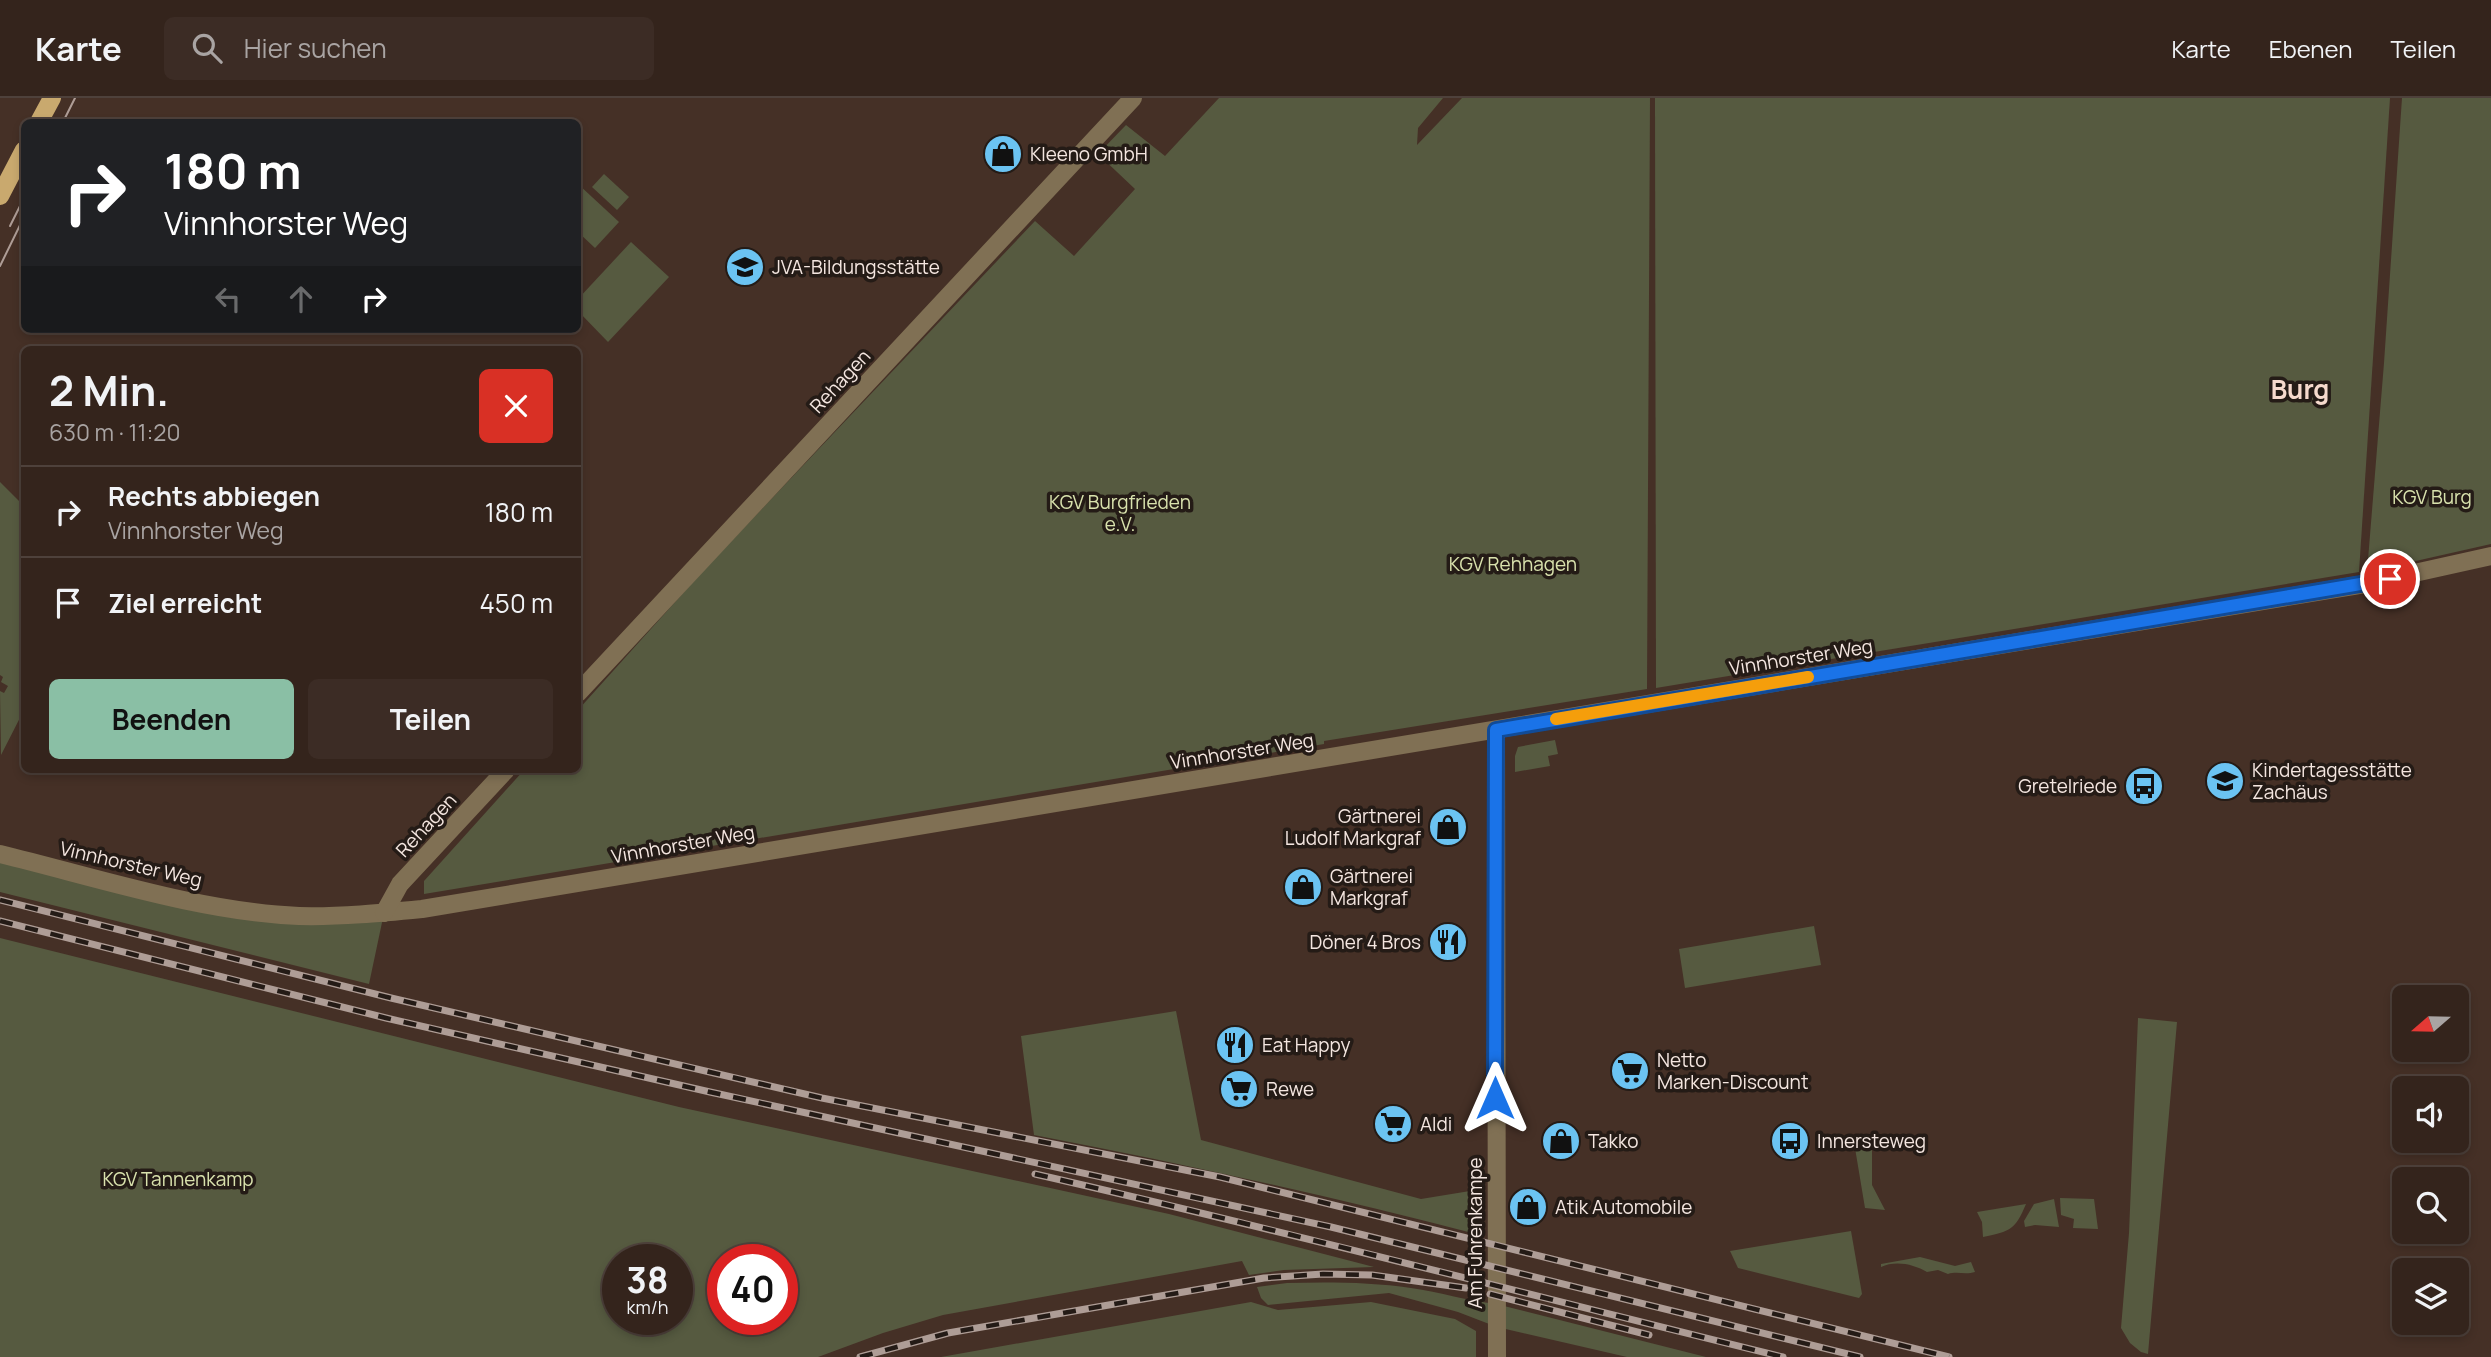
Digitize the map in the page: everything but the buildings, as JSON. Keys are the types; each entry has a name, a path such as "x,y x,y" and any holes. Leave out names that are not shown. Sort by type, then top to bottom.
{"main road":[{"path":"41,119 52,98"},
{"path":"0,196 21,156"}],"street":[{"name":"Rehagen","path":"581,690 1133,98"},
{"name":"Vinnhorster Weg","path":"0,854 225,907 296,916 422,909 2365,584 2491,556"},
{"name":"Am Fuhrenkampe","path":"1496,730 1497,1357"},
{"name":"Rehagen","path":"384,913 400,884 503,773"}],"green space":[{"name":"KGV Burgfrieden e.V.","path":"1219,98 1443,98 1418,128 1417,145 1462,98 1650,98 1647,689 1324,741 1324,744 424,894 424,881 521,773 581,773 581,707 703,571 1035,221 1074,256 1135,189 1098,154 1126,125 1165,156"},
{"path":"1655,98 2390,98 2359,572 1656,688"},
{"name":"KGV Burg","path":"2402,98 2491,98 2491,544 2367,572 2384,363"},
{"path":"604,174 629,197 617,210 592,187"},
{"path":"581,187 619,222 595,248 581,235"},
{"path":"631,242 669,277 608,342 581,314 581,296"},
{"path":"0,482 21,503 21,716 1,755 0,691 4,693 8,686 1,682 3,677 0,675"},
{"path":"1555,740 1558,754 1548,756 1550,766 1515,772 1518,747"},
{"path":"0,854 225,907 384,913 369,984 0,892"},
{"path":"1814,926 1821,965 1685,988 1679,949"},
{"name":"KGV Tannenkamp","path":"0,938 679,1107 1169,1214 1374,1267 1284,1270 1249,1275 1242,1261 943,1315 818,1357 0,1357"},
{"path":"1176,1011 1201,1140 1421,1199 1476,1190 1480,1235 1258,1181 1034,1135 1021,1036"},
{"path":"2138,1018 2177,1022 2148,1354 2130,1343 2121,1328 2129,1233"},
{"path":"1872,1145 1872,1185 1885,1210 1865,1208 1855,1148"},
{"path":"2060,1198 2094,1199 2098,1229 2073,1228 2074,1219 2061,1215"},
{"path":"2054,1199 2059,1227 2025,1227 2024,1221 2034,1204"},
{"path":"2026,1204 2011,1228 1983,1237 1982,1222 1977,1212"},
{"path":"1851,1231 1862,1294 1859,1298 1738,1268 1730,1251"},
{"path":"1920,1257 1955,1266 1971,1262 1975,1272 1927,1272 1898,1263 1881,1267 1881,1264"},
{"path":"1287,1283 1365,1284 1422,1290 1496,1304 1706,1357 1627,1357 1497,1327 1458,1312 1389,1293 1268,1305 1261,1298 1257,1287"},
{"path":"1251,1302 1278,1310 1371,1302 1455,1319 1476,1331 1476,1357 941,1357"}],"tram line":[{"path":"64,119 75,98"},
{"path":"10,226 21,204"},
{"path":"0,266 21,223"}],"railway":[{"path":"0,900 391,998 822,1098 1220,1177 1949,1357"},
{"path":"0,921 386,1018 710,1092 1331,1227 1860,1357"},
{"path":"1035,1174 1783,1357"},
{"path":"860,1357 948,1333 1264,1278 1323,1274 1372,1275 1466,1288"},
{"path":"1490,1294 1649,1335"}],"slow traffic":[{"path":"1556,719 1808,677"}],"place":[{"name":"Kleeno GmbH","path":"1003,154"},
{"name":"JVA-Bildungsstätte","path":"745,267"},
{"name":"Kindertagesstätte Zachäus","path":"2225,781"},
{"name":"Gretelriede","path":"2144,786"},
{"name":"Gärtnerei Ludolf Markgraf","path":"1448,827"},
{"name":"Gärtnerei Markgraf","path":"1303,887"},
{"name":"Döner 4 Bros","path":"1448,942"},
{"name":"Eat Happy","path":"1235,1045"},
{"name":"Netto Marken-Discount","path":"1630,1071"},
{"name":"Rewe","path":"1239,1089"},
{"name":"Aldi","path":"1393,1124"},
{"name":"Takko","path":"1561,1141"},
{"name":"Innersteweg","path":"1790,1141"},
{"name":"Atik Automobile","path":"1528,1207"}],"district":[{"name":"Burg","path":"2300,390"}],"route":[{"path":"1495,1098 1496,730 2390,579"}],"park label":[{"name":"KGV Rehhagen","path":"1513,564"}]}
